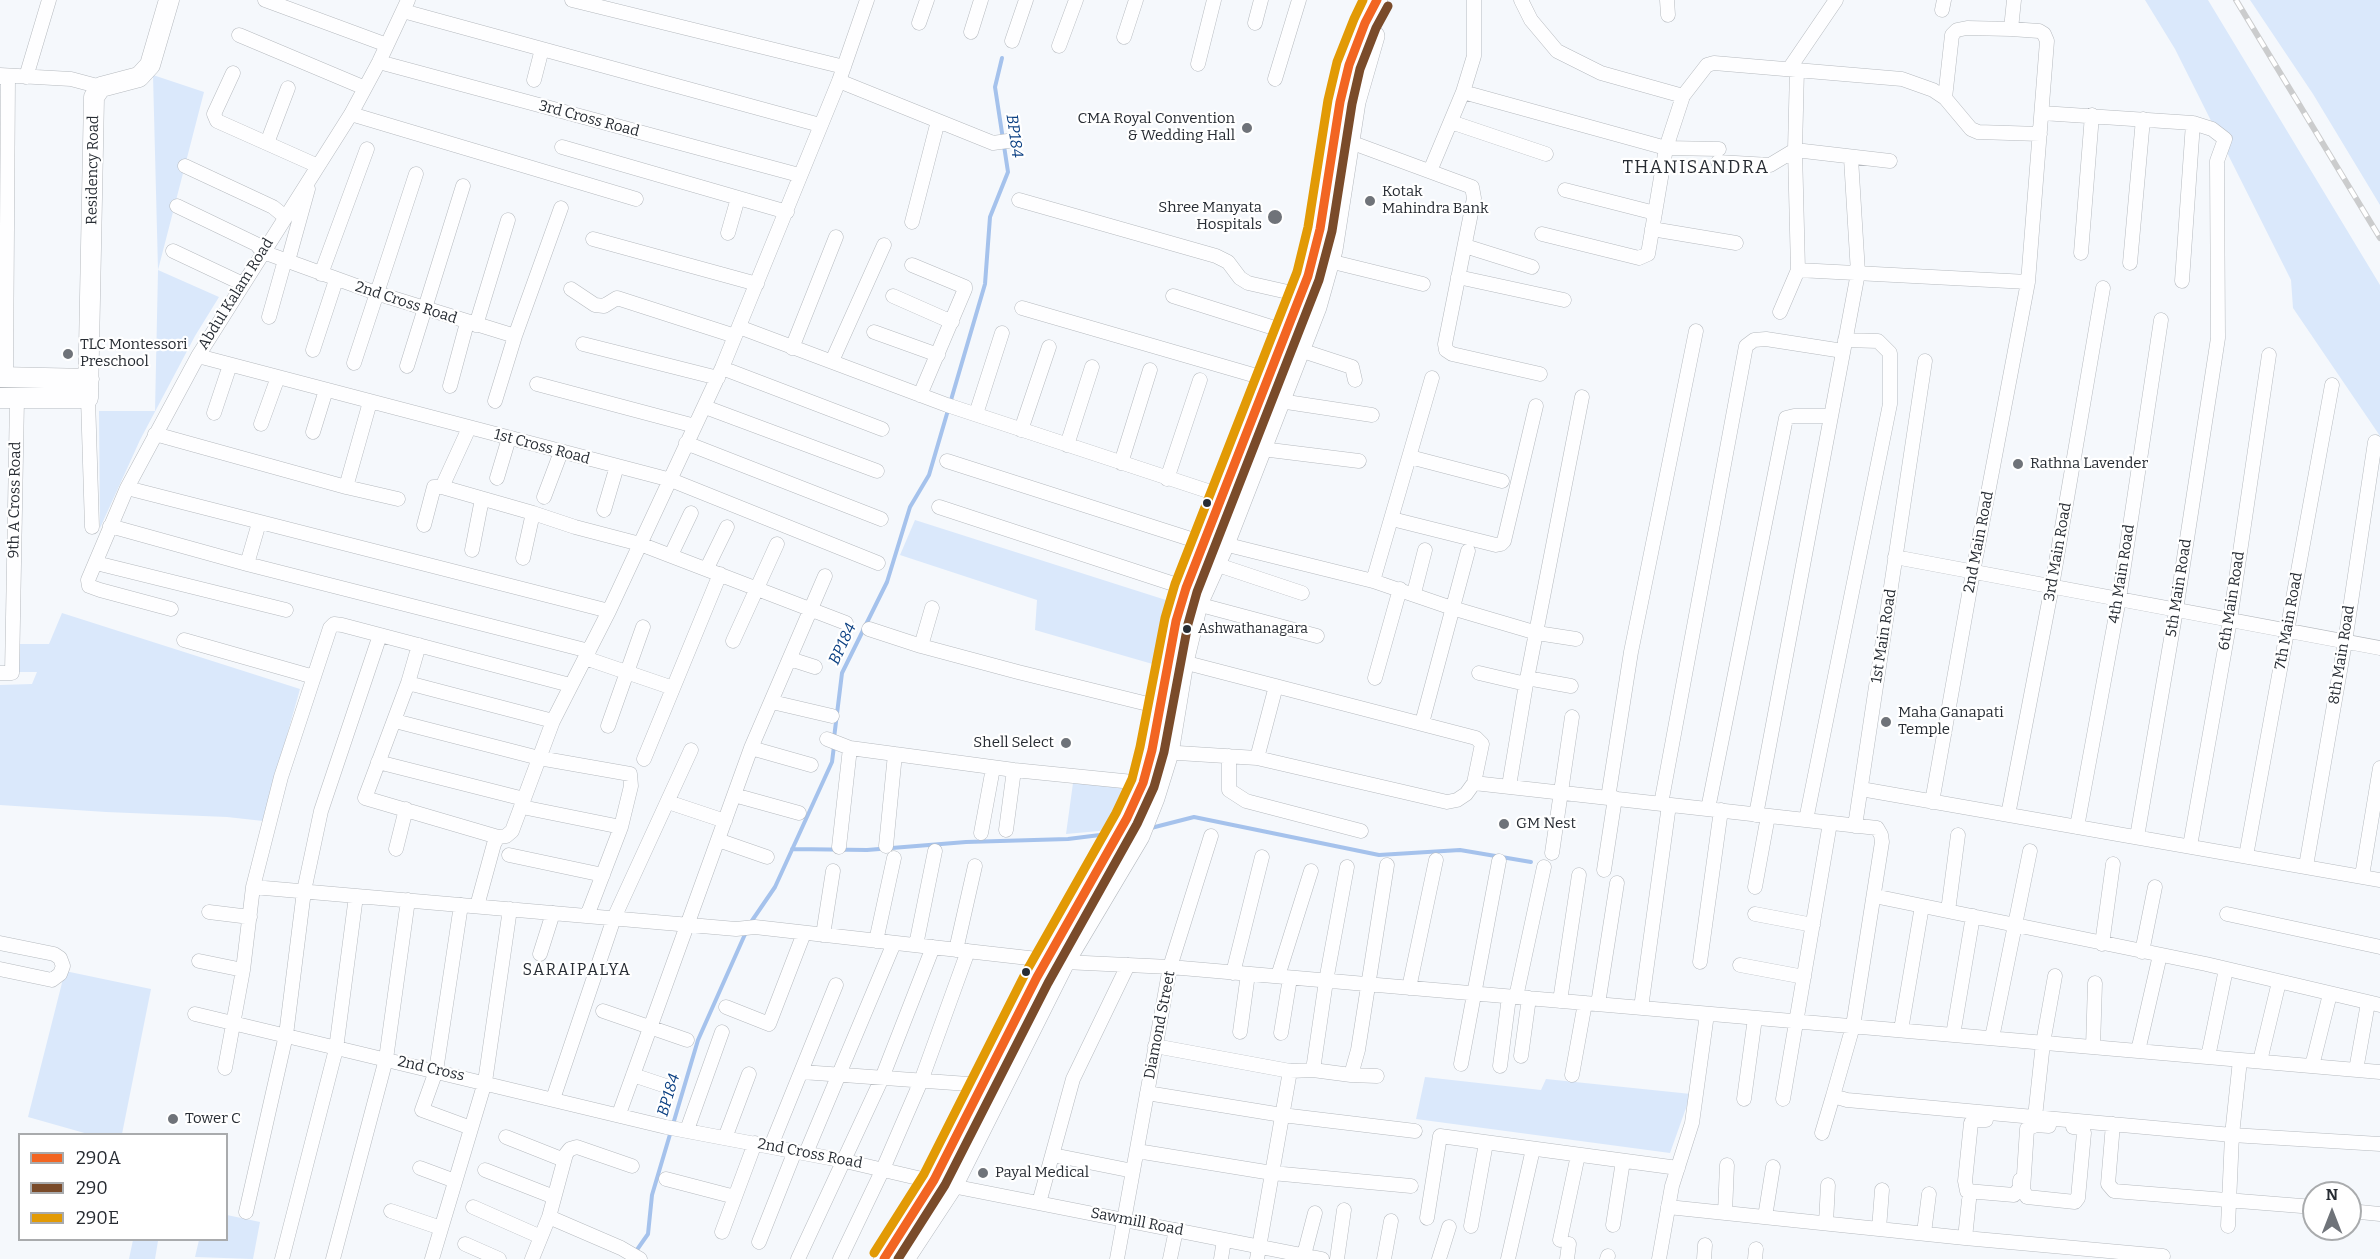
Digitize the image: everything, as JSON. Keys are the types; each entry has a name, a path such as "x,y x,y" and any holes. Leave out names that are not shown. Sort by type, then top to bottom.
{"main road":[{"path":"904,1259 1160,751 1160,707 1176,621 1215,564 1224,544 1316,307 1329,261 1349,65 1365,23 1377,0"},
{"path":"884,1259 943,1183 982,1085 1055,961 1139,836 1154,798 1160,751 1183,662 1192,596 1203,543 1301,295 1369,49 1390,0"}],"street":[{"path":"26,77 49,0"},
{"path":"88,389 3,377 3,76 71,80 100,87 139,77 150,65 170,0"},
{"path":"265,0 387,45"},
{"path":"572,0 844,67"},
{"path":"419,645 395,721 365,798 406,808 498,837 506,837 512,831 553,721 609,611 720,373 839,81 867,0"},
{"path":"919,23 927,0"},
{"path":"971,32 981,0"},
{"path":"1012,41 1026,0"},
{"path":"1059,46 1076,0"},
{"path":"1124,38 1136,0"},
{"path":"1198,64 1214,0"},
{"path":"1255,23 1261,0"},
{"path":"1275,79 1299,0"},
{"path":"1430,171 1451,122 1474,56 1474,0"},
{"path":"1521,0 1531,20 1557,51 1601,73 1683,96"},
{"path":"1668,0 1668,15"},
{"path":"1780,312 1798,270 1793,69 1836,0"},
{"path":"2011,29 2014,0"},
{"path":"406,5 542,49 820,125"},
{"name":"Abdul Kalam Road","path":"164,581 165,608 89,586 88,580 127,488 198,356 284,216 351,114 406,5"},
{"path":"1542,234 1640,258 1648,254 1666,148 1683,96 1707,65 1714,63 1902,79 1933,90 1945,98 1971,129 1978,132 2040,134 2046,41 2044,34 2039,31 2011,29 1967,28 1957,30 1952,35 1945,98"},
{"path":"239,35 365,88"},
{"path":"534,80 542,49"},
{"name":"3rd Cross Road","path":"379,62 799,175"},
{"path":"233,74 214,114 217,121 267,143 315,170 269,317"},
{"path":"839,81 993,143 1015,140"},
{"name":"Residency Road","path":"88,389 94,96 100,87"},
{"path":"267,143 288,88"},
{"path":"1462,92 1666,148 1770,165 1795,150 1890,161"},
{"path":"2042,113 2193,123 2182,280"},
{"path":"351,114 636,199"},
{"path":"2081,253 2092,115"},
{"path":"2130,263 2143,119"},
{"path":"912,222 938,121"},
{"path":"1451,122 1546,154"},
{"name":"5th Main Road","path":"2137,837 2176,610 2218,338 2217,161 2225,140 2212,129 2193,123"},
{"name":"2nd Main Road","path":"1932,802 2028,282 2040,134"},
{"path":"1342,140 1472,187 1474,198 1445,344 1446,350 1452,354 1540,374"},
{"path":"562,147 787,212"},
{"path":"321,274 367,149"},
{"path":"1755,887 1762,815 1858,273 1851,158"},
{"path":"185,166 273,207 284,216"},
{"path":"354,363 416,174"},
{"path":"407,366 463,186"},
{"path":"1564,190 1655,213"},
{"path":"728,233 738,198"},
{"path":"1019,200 1216,256 1228,262 1240,278 1248,283 1301,295"},
{"name":"2nd Cross Road","path":"177,206 256,244 263,252 286,261 376,294 514,336"},
{"path":"495,401 514,336 561,208"},
{"path":"450,386 508,220"},
{"path":"1652,229 1736,243"},
{"path":"792,348 836,237"},
{"path":"593,239 757,285"},
{"path":"832,361 884,245"},
{"path":"1465,246 1532,267"},
{"path":"172,251 243,284"},
{"path":"1329,261 1423,284"},
{"path":"912,265 965,288 920,395"},
{"path":"1798,270 2028,282"},
{"path":"1458,277 1564,300"},
{"path":"313,350 336,280"},
{"name":"3rd Main Road","path":"2008,815 2052,586 2103,288"},
{"path":"571,289 595,305 604,306 617,298 792,348 953,407 1223,496"},
{"path":"892,296 952,322"},
{"path":"1173,297 1287,333"},
{"path":"1022,308 1267,379"},
{"name":"4th Main Road","path":"2077,827 2119,599 2161,320"},
{"path":"1604,870 1611,798 1631,652 1696,331"},
{"path":"874,332 938,355"},
{"path":"976,414 1002,333"},
{"path":"1641,1008 1665,804 1746,346 1754,340 1766,339 1844,345 1878,341 1890,352 1890,404 1806,820"},
{"path":"583,344 720,373 882,429"},
{"path":"1021,430 1049,348"},
{"path":"1300,350 1352,367 1355,380"},
{"name":"6th Main Road","path":"2190,846 2230,620 2269,355"},
{"name":"1st Cross Road","path":"198,356 670,480 878,563"},
{"name":"1st Main Road","path":"1855,826 1925,361"},
{"path":"214,413 230,364"},
{"path":"1066,445 1092,367"},
{"path":"1121,463 1150,370"},
{"path":"261,424 278,377"},
{"path":"1373,581 1432,378"},
{"path":"1167,479 1200,380"},
{"path":"537,384 695,426"},
{"name":"7th Main Road","path":"2246,856 2332,385"},
{"path":"8,399 88,389"},
{"path":"88,389 92,527"},
{"path":"313,432 326,390"},
{"path":"1509,786 1582,397"},
{"name":"9th A Cross Road","path":"6,673 8,399"},
{"path":"1280,401 1372,415"},
{"path":"346,487 370,402"},
{"path":"705,406 877,471"},
{"path":"1392,519 1496,545 1501,544 1504,541 1536,406"},
{"path":"1700,962 1714,810 1786,418 1831,416"},
{"path":"442,488 469,428"},
{"path":"155,434 346,487 398,499"},
{"path":"497,478 509,438"},
{"name":"8th Main Road","path":"2306,866 2375,442"},
{"path":"686,443 881,519"},
{"path":"1262,449 1359,461"},
{"path":"544,497 561,452"},
{"path":"1410,457 1502,481"},
{"path":"947,461 1203,543"},
{"path":"604,510 617,466"},
{"path":"424,525 434,487 442,488 640,544 846,623"},
{"path":"127,488 609,611"},
{"path":"472,550 482,499"},
{"path":"939,507 1192,596 1317,636"},
{"path":"523,558 533,513"},
{"path":"671,555 692,513"},
{"path":"247,564 260,523"},
{"path":"110,526 587,654 626,672 673,688"},
{"path":"644,759 673,688 727,527"},
{"path":"733,641 777,544"},
{"path":"1224,544 1373,581 1452,608 1537,633 1576,639"},
{"path":"1375,678 1407,591 1425,550"},
{"path":"1422,723 1468,551"},
{"path":"1895,557 2380,648"},
{"path":"96,563 286,610"},
{"path":"1215,564 1302,593"},
{"path":"619,1114 751,748 812,611 825,576"},
{"path":"921,646 932,608"},
{"path":"225,1068 235,1024 253,887 281,777 330,628 334,624 570,685"},
{"path":"608,726 643,627"},
{"path":"869,629 921,646 1160,707"},
{"path":"246,1212 286,1035 304,891 321,811 380,635"},
{"path":"184,640 314,677"},
{"path":"790,659 815,667"},
{"path":"1160,751 1257,758 1448,802 1457,800 1466,794 1474,783 1482,744 1480,740 1183,662"},
{"path":"1479,673 1570,686"},
{"path":"408,683 553,721"},
{"path":"1257,758 1276,686"},
{"path":"772,702 832,716"},
{"path":"1552,853 1559,792 1572,717"},
{"path":"395,721 539,758 630,774 631,786 621,827 586,916"},
{"path":"827,739 850,748 993,768 1143,783"},
{"path":"751,748 812,765"},
{"path":"839,847 850,748"},
{"path":"553,1099 614,918 691,750"},
{"path":"876,941 890,852 896,754"},
{"path":"1229,756 1229,790 1246,801 1360,831"},
{"path":"378,762 523,803 621,827"},
{"path":"981,833 993,768"},
{"path":"2362,876 2380,768"},
{"path":"1006,830 1014,770"},
{"path":"1474,783 1876,828 1881,835 1874,896 1853,1026 1822,1133"},
{"path":"1861,789 2380,879"},
{"path":"734,795 799,813"},
{"path":"668,802 724,821"},
{"path":"396,849 406,808"},
{"path":"1783,1098 1830,823"},
{"path":"1948,911 1958,835"},
{"name":"Diamond Street","path":"1211,836 1170,967 1147,1093 1282,1115 1415,1131"},
{"path":"477,906 498,837"},
{"path":"718,840 767,857"},
{"path":"916,945 935,850"},
{"path":"1992,1038 2030,851"},
{"path":"509,855 603,875"},
{"path":"1233,973 1262,857"},
{"path":"1409,988 1436,861"},
{"path":"1461,1064 1499,861"},
{"path":"2102,944 2113,864"},
{"path":"1351,1075 1358,1050 1387,865"},
{"path":"840,1259 883,1169 921,1080 962,950 975,866"},
{"path":"1313,1070 1326,981 1347,867"},
{"path":"1500,1066 1518,997 1544,867"},
{"path":"822,935 833,871"},
{"path":"1281,1033 1284,977 1311,871"},
{"path":"1560,1001 1579,875"},
{"path":"1572,1076 1592,1004 1617,883"},
{"path":"253,887 736,929 754,927 1055,961 1170,967 2380,1072"},
{"path":"2142,952 2155,887"},
{"path":"282,1259 336,1049 356,896"},
{"path":"1874,896 2226,969 2374,1004 2356,1070"},
{"path":"333,1259 386,1059 408,900"},
{"path":"461,905 436,1071 422,1110 471,1128"},
{"path":"1901,1030 1922,906"},
{"path":"432,1259 485,1082 510,909"},
{"path":"209,912 250,917"},
{"path":"540,954 553,913"},
{"path":"1755,914 1813,925"},
{"path":"2227,914 2380,947"},
{"path":"1953,1035 1973,916"},
{"path":"726,1007 769,1024 804,933"},
{"path":"0,943 54,954 60,958 63,966 60,974 52,980 0,969"},
{"path":"759,1242 800,1152 840,1074 894,943"},
{"path":"798,1259 882,1078 933,947"},
{"path":"2138,1051 2160,955"},
{"path":"199,961 243,970"},
{"path":"1039,1203 1073,1079 1128,965"},
{"path":"1740,965 1804,977"},
{"path":"2208,1057 2226,969"},
{"path":"1240,1032 1248,974"},
{"path":"2036,1117 2043,1043 2055,976"},
{"path":"2260,1061 2279,982"},
{"path":"2093,1047 2095,983"},
{"path":"771,1146 836,985"},
{"path":"2312,1066 2330,994"},
{"path":"1518,997 1521,1056"},
{"path":"603,1011 687,1040"},
{"name":"2nd Cross","path":"195,1014 677,1129"},
{"path":"1659,1259 1677,1168 1692,1124 1707,1014"},
{"path":"1744,1100 1755,1018"},
{"path":"677,1129 722,1032"},
{"path":"1155,1046 1290,1071 1313,1070 1377,1076"},
{"path":"2228,1226 2232,1135 2240,1060"},
{"path":"1258,1253 1290,1071"},
{"path":"802,1072 982,1085"},
{"path":"725,1138 749,1074"},
{"path":"633,1075 669,1087"},
{"path":"1116,1259 1147,1093"},
{"path":"1833,1096 1847,1100 1987,1117 2020,1124 2024,1131 2020,1188 2014,1195 1967,1191 1965,1181 1971,1123 1987,1117 2036,1117 2073,1124 2081,1128 2084,1133 2079,1198 2075,1202 2027,1197 2023,1190 2027,1129 2036,1125 2073,1124 2113,1124 2232,1135 2380,1144"},
{"path":"2113,1124 2108,1184 2114,1191 2302,1206"},
{"name":"2nd Cross Road","path":"677,1129 845,1161 943,1183"},
{"path":"1426,1218 1440,1136 1677,1168"},
{"path":"506,1137 564,1160"},
{"path":"722,1232 755,1143"},
{"path":"1471,1226 1486,1143"},
{"path":"532,1259 549,1217 564,1160 570,1149 577,1148 632,1166"},
{"path":"1508,1259 1533,1149"},
{"path":"1137,1151 1272,1173 1411,1186"},
{"path":"1053,1155 1133,1171"},
{"path":"1567,1259 1564,1242 1578,1155"},
{"path":"1613,1225 1623,1161"},
{"path":"1725,1213 1727,1165"},
{"path":"1765,1217 1773,1167"},
{"path":"420,1168 455,1181"},
{"path":"485,1170 554,1197"},
{"path":"666,1179 735,1197"},
{"name":"Sawmill Road","path":"943,1183 1224,1240 1258,1253 1312,1257"},
{"path":"1826,1223 1828,1185"},
{"path":"1879,1229 1882,1190"},
{"path":"1924,1233 1929,1194"},
{"path":"1965,1238 1969,1200"},
{"path":"473,1207 541,1237"},
{"path":"1668,1207 2163,1256"},
{"path":"1337,1259 1344,1210"},
{"path":"391,1211 441,1228"},
{"path":"2362,1212 2380,1214"},
{"path":"1312,1257 1315,1213"},
{"path":"549,1217 621,1248 640,1259"},
{"path":"1384,1259 1391,1221"},
{"path":"1439,1259 1449,1227"},
{"path":"1170,1259 1176,1230"},
{"path":"1221,1259 1224,1240"},
{"path":"465,1244 499,1259"}],"shaded area":[{"path":"2145,0 2208,0 2380,285 2380,436 2293,308 2291,280 2175,49"},
{"path":"2250,0 2380,0 2380,205 2313,94"},
{"path":"153,75 204,92 158,270"},
{"path":"158,270 219,297 195,336 140,440 100,528 99,411 155,411"},
{"path":"915,520 1169,601 1159,637 1156,665 1035,630 1037,600 900,555"},
{"path":"62,613 300,689 263,821 227,817 0,805 0,685 32,684 37,672 17,672 17,644 49,644"},
{"path":"1073,783 1131,788 1110,830 1066,834"},
{"path":"65,971 151,989 122,1133 84,1133 28,1117"},
{"path":"1425,1077 1541,1090 1546,1079 1691,1094 1670,1153 1416,1119"},
{"path":"228,1215 260,1222 253,1259 195,1257 199,1241 228,1241"},
{"path":"133,1241 158,1241 155,1259 129,1259"}],"waterway":[{"name":"BP184","path":"834,738 842,673 887,582 910,507 929,475 985,284 990,217 1008,172 995,87 1002,58"},
{"name":"BP184","path":"749,925 775,887 832,762 834,746"},
{"path":"1151,828 1194,817 1379,855 1460,850 1531,862"},
{"path":"792,849 867,850 966,842 1068,839 1108,834"},
{"name":"BP184","path":"634,1254 648,1234 652,1195 698,1040 746,932"}],"railway":[{"path":"2236,0 2380,238"}],"transit line":[{"name":"290E","path":"874,1253 924,1174 1026,972 1116,813 1132,779 1165,618 1175,584 1297,272 1308,227 1328,100 1337,62 1363,0"},
{"name":"290A","path":"884,1259 934,1180 1037,977 1127,818 1143,783 1152,750 1176,621 1186,588 1308,276 1320,229 1340,102 1349,65 1365,23 1377,0"},
{"name":"290","path":"898,1259 945,1185 1048,983 1137,824 1154,787 1164,752 1188,624 1197,592 1319,280 1332,231 1352,104 1360,69 1376,28 1388,6"}],"place":[{"name":"CMA Royal Convention & Wedding Hall","path":"1247,128"},
{"name":"Kotak Mahindra Bank","path":"1370,201"},
{"name":"Shree Manyata Hospitals","path":"1275,217"},
{"name":"TLC Montessori Preschool","path":"68,354"},
{"name":"Rathna Lavender","path":"2018,464"},
{"name":"Ashwathanagara","path":"1187,629"},
{"name":"Maha Ganapati Temple","path":"1886,722"},
{"name":"Shell Select","path":"1066,743"},
{"name":"GM Nest","path":"1504,824"},
{"name":"Tower C","path":"173,1119"},
{"name":"Payal Medical","path":"983,1173"}],"district":[{"name":"THANISANDRA","path":"1696,168"},
{"name":"SARAIPALYA","path":"577,971"}]}
